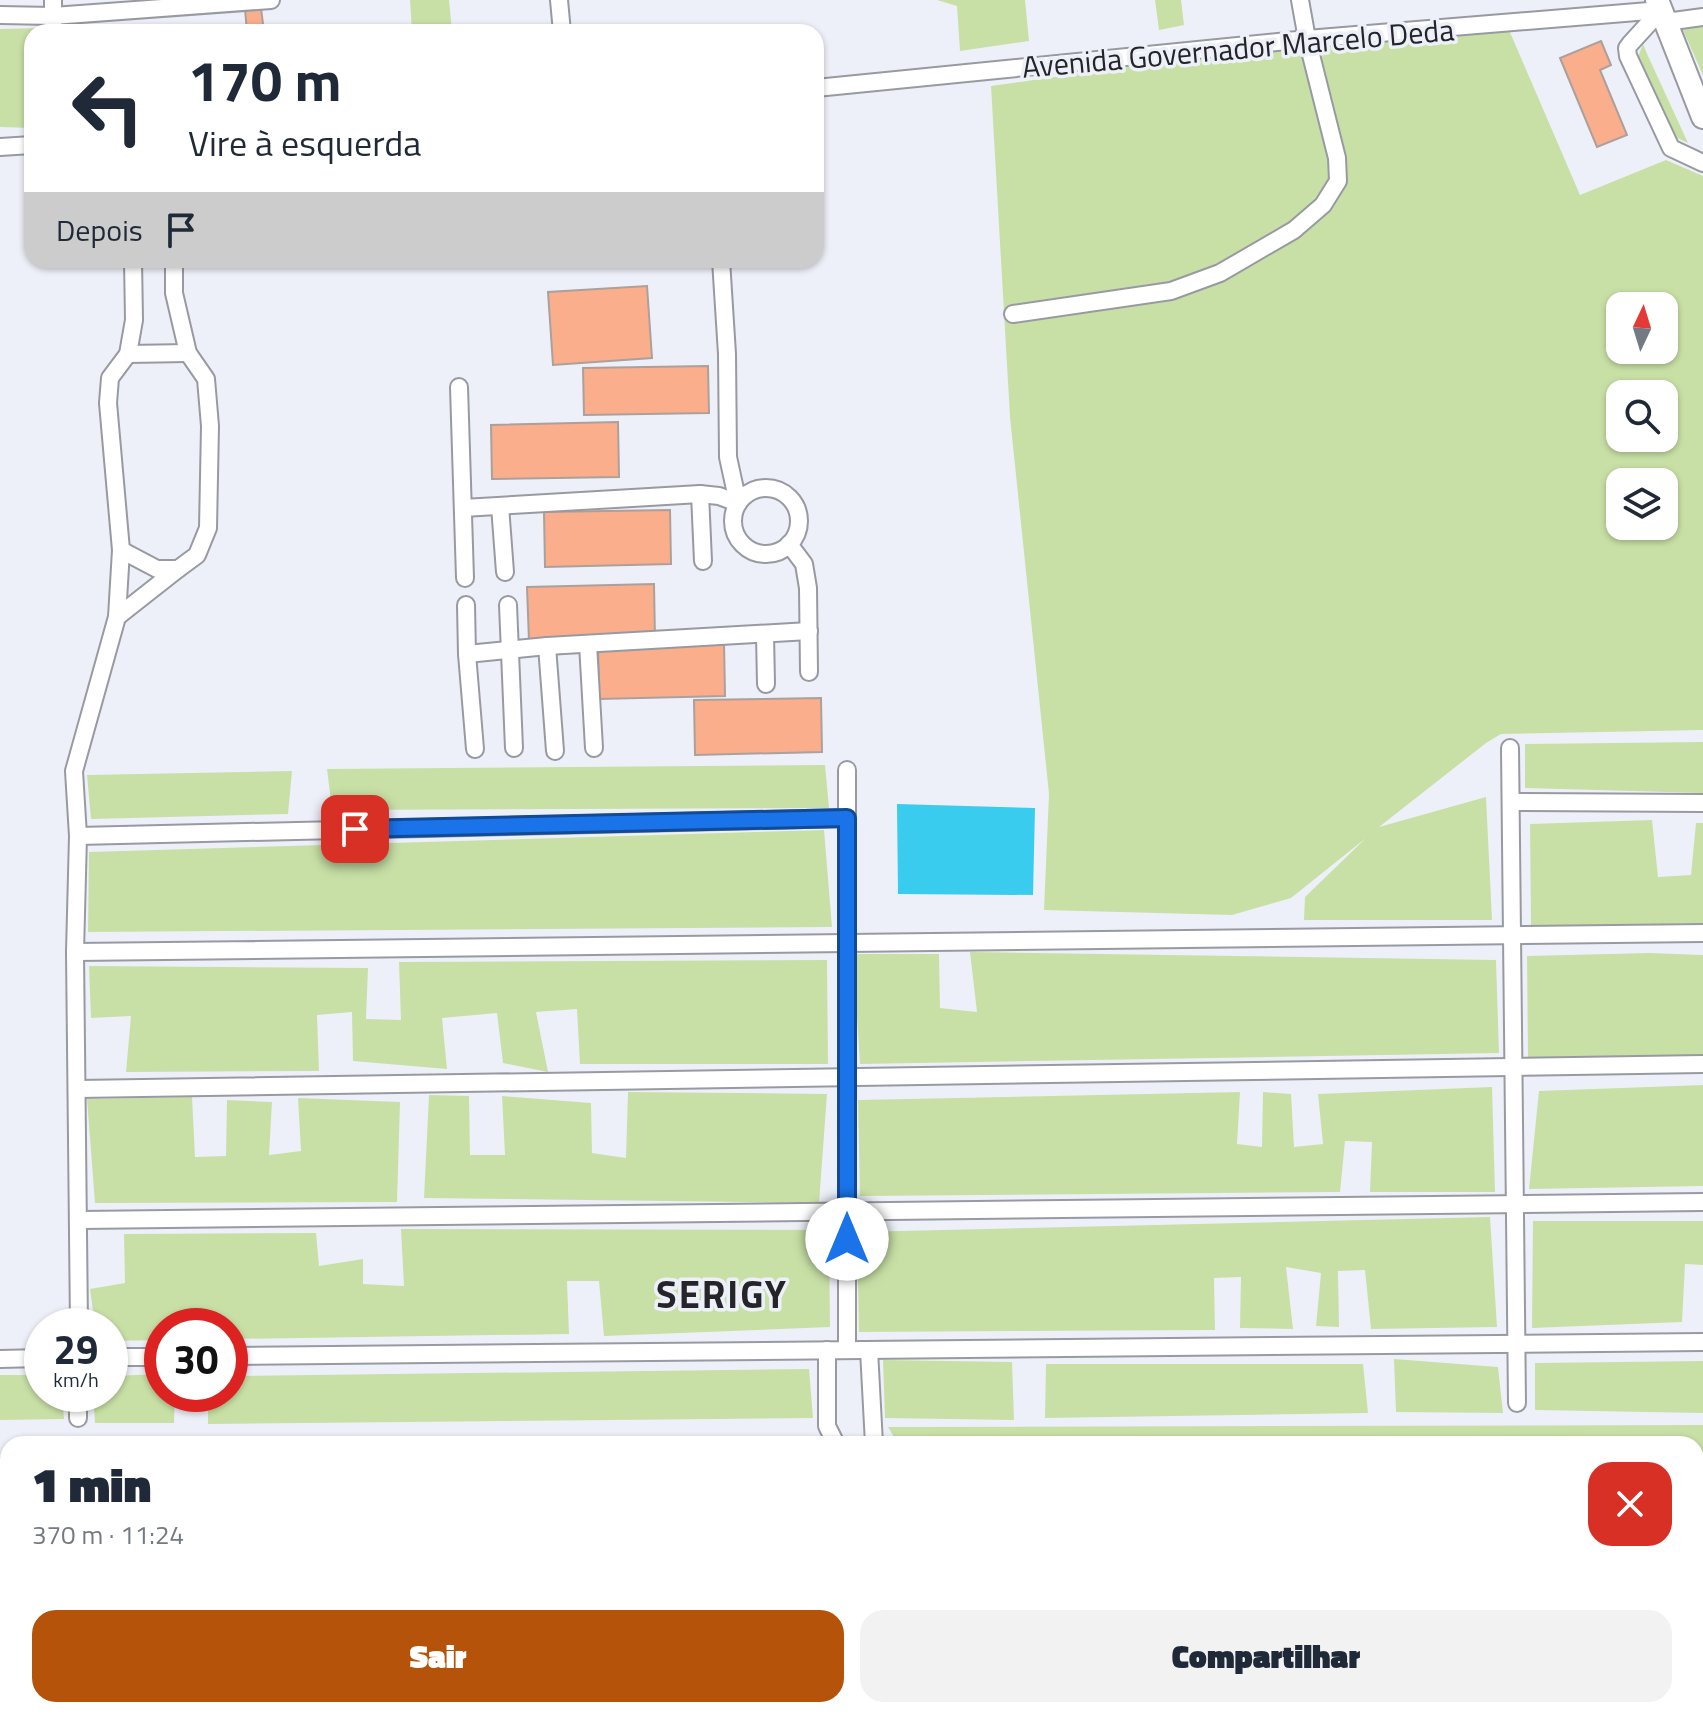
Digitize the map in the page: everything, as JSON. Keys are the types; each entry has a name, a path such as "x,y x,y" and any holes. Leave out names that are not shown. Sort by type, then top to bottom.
{"main road":[{"path":"1661,11 1703,117"}],"street":[{"path":"0,15 53,16 271,0"},
{"path":"559,0 561,24"},
{"path":"1013,314 1171,291 1220,273 1294,230 1323,205 1338,181 1337,158 1300,0"},
{"path":"1661,11 1627,48 1628,56 1671,148 1703,163"},
{"name":"Avenida Governador Marcelo Deda","path":"824,90 1307,39 1661,11 1703,17"},
{"path":"0,147 24,146"},
{"path":"79,1308 75,952 78,836 74,771 117,617 121,550 108,403 110,378 128,354 134,320 133,268"},
{"path":"117,617 197,555 208,528 210,426 206,379 188,353 174,293 174,268"},
{"path":"722,268 727,354 728,457 738,503 733,524 741,544 750,550 771,554 789,544 798,525 794,504 777,491 766,489 755,490 738,503"},
{"path":"128,354 188,353"},
{"path":"459,387 465,578"},
{"path":"728,457 755,490"},
{"path":"463,508 700,494 719,496 738,503"},
{"path":"700,494 703,561"},
{"path":"500,506 505,572"},
{"path":"789,544 804,564 808,588 809,672"},
{"path":"121,550 157,569 178,569"},
{"path":"466,605 475,749"},
{"path":"508,605 514,748"},
{"path":"467,654 547,646 809,631"},
{"path":"765,634 766,684"},
{"path":"588,644 594,748"},
{"path":"547,646 555,751"},
{"path":"1510,748 1517,1403"},
{"path":"847,770 847,1350"},
{"path":"1511,802 1703,803"},
{"path":"78,836 847,818"},
{"path":"75,952 1703,933"},
{"path":"78,1089 1703,1064"},
{"path":"80,1220 1703,1202"},
{"path":"248,1356 1703,1342"},
{"path":"827,1350 827,1426 832,1436"},
{"path":"869,1350 874,1436"},
{"path":"0,1359 24,1358"},
{"path":"78,1412 78,1418"}],"green space":[{"path":"410,0 449,0 451,24 412,24"},
{"path":"937,0 1025,0 1029,41 960,51 957,6"},
{"path":"1155,0 1181,0 1184,25 1159,30"},
{"path":"1506,23 1580,195 1666,160 1703,176 1703,730 1501,734 1379,827 1486,797 1492,920 1304,920 1305,897 1366,838 1291,898 1232,915 1044,910 1049,794 1010,417 991,86 1334,37"},
{"path":"1703,26 1703,75 1682,28"},
{"path":"24,28 24,128 0,127 0,29"},
{"path":"1643,44 1688,143 1671,135 1638,57"},
{"path":"1703,742 1703,793 1525,788 1525,744"},
{"path":"825,765 829,808 332,810 327,769"},
{"path":"292,771 288,814 91,819 87,775"},
{"path":"1652,820 1658,877 1691,875 1696,823 1703,823 1703,923 1531,928 1530,824"},
{"path":"824,830 832,927 88,932 89,852"},
{"path":"970,952 1496,960 1499,1053 860,1064 853,954 939,954 940,1008 977,1012"},
{"path":"1703,955 1703,1057 1528,1060 1527,956"},
{"path":"827,960 828,1064 580,1064 577,1009 536,1012 548,1072 503,1063 497,1013 442,1018 447,1069 353,1061 352,1012 317,1015 319,1071 126,1072 131,1016 91,1018 89,966 368,968 366,1019 401,1020 399,962"},
{"path":"1703,1085 1703,1186 1529,1189 1539,1091"},
{"path":"1492,1087 1495,1192 1370,1192 1372,1142 1345,1141 1340,1192 860,1196 858,1100 1240,1092 1237,1144 1262,1147 1263,1092 1291,1094 1294,1147 1323,1144 1318,1094"},
{"path":"628,1092 827,1094 819,1203 424,1198 429,1095 469,1096 470,1155 505,1155 502,1096 591,1103 592,1153 626,1158"},
{"path":"192,1097 195,1157 226,1156 227,1100 272,1102 269,1155 301,1151 298,1098 400,1102 397,1202 95,1203 87,1099"},
{"path":"1490,1217 1497,1327 1371,1329 1365,1270 1338,1271 1339,1327 1316,1326 1321,1273 1286,1267 1293,1329 1240,1328 1241,1277 1214,1278 1215,1330 859,1332 857,1232"},
{"path":"1533,1221 1703,1221 1703,1265 1685,1264 1682,1322 1532,1328"},
{"path":"401,1229 829,1230 830,1327 604,1336 599,1281 567,1281 569,1334 248,1339 248,1308 144,1308 144,1340 128,1341 128,1308 93,1308 90,1289 125,1283 124,1234 316,1233 319,1266 363,1259 363,1284 404,1286"},
{"path":"1394,1359 1498,1367 1503,1413 1396,1412"},
{"path":"883,1360 1012,1362 1014,1420 885,1418"},
{"path":"1703,1361 1703,1413 1535,1410 1535,1363"},
{"path":"1046,1364 1363,1364 1368,1413 1045,1418"},
{"path":"809,1369 813,1418 208,1424 208,1412 248,1412 248,1376"},
{"path":"0,1375 24,1375 24,1412 63,1412 64,1419 0,1420"},
{"path":"128,1375 144,1375 144,1412 174,1412 174,1423 95,1423 94,1412 128,1412"},
{"path":"1703,1425 1703,1436 893,1436 888,1427"}],"water":[{"path":"897,804 1035,808 1033,895 898,894"}],"building":[{"path":"261,8 263,24 246,24 245,9"},
{"path":"1601,41 1611,65 1600,70 1627,135 1597,147 1560,58"},
{"path":"647,286 652,358 553,365 548,292"},
{"path":"708,366 709,413 584,415 583,368"},
{"path":"618,422 619,477 492,479 491,425"},
{"path":"670,510 671,564 545,567 544,512"},
{"path":"654,584 655,639 529,641 527,587"},
{"path":"724,642 725,696 599,699 598,644"},
{"path":"821,698 822,752 695,755 694,700"}],"district":[{"name":"SERIGY","path":"722,1294"}],"route":[{"path":"355,829 847,818 847,1239"}]}
